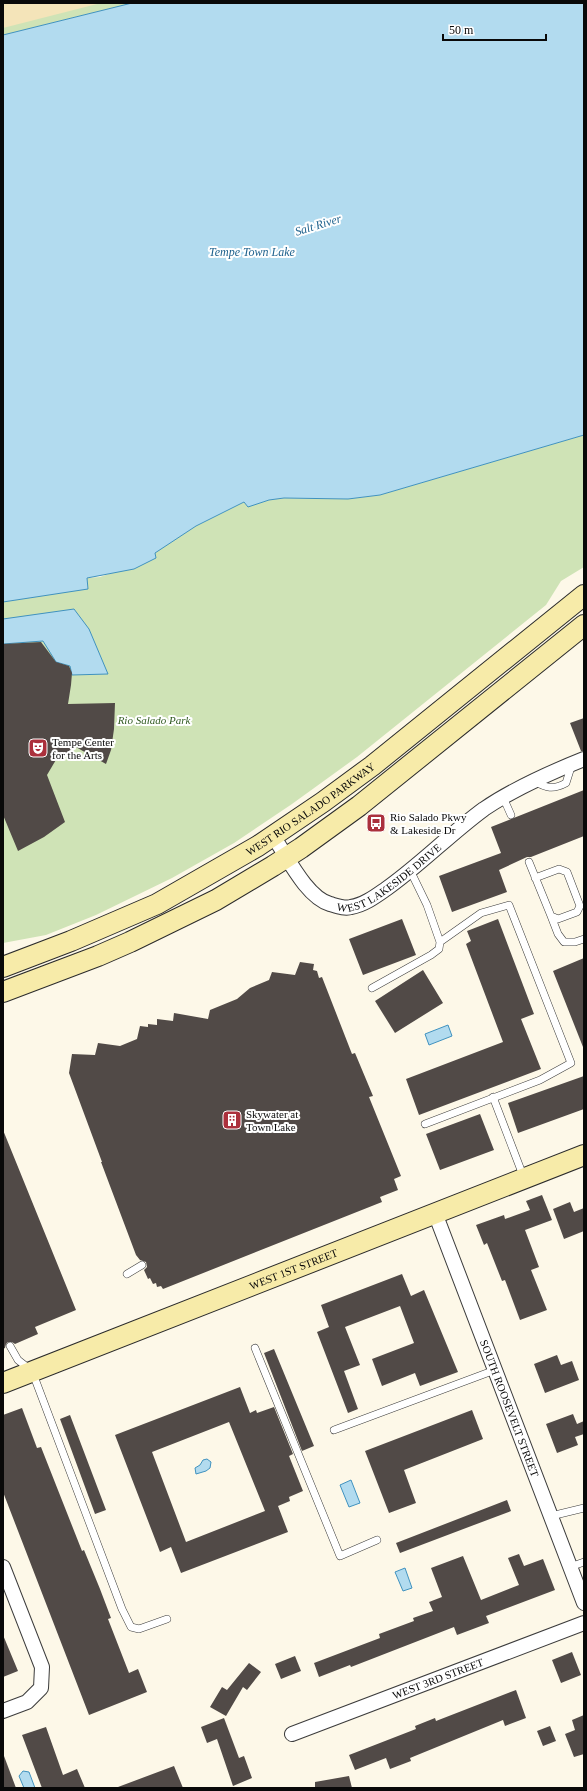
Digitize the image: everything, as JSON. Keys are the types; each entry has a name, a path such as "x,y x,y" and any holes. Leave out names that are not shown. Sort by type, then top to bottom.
{"main road":[{"name":"WEST RIO SALADO PARKWAY","path":"3,967 84,936 157,904 242,856 323,802 372,766 584,595"},
{"path":"3,992 98,956 158,929 216,900 287,857 371,796 584,625"},
{"name":"WEST 1ST STREET","path":"3,1383 435,1212 584,1155"}],"street":[{"name":"WEST LAKESIDE DRIVE","path":"273,836 304,882 316,896 329,904 350,908 374,897 410,870 484,809 534,780 578,761"},
{"name":"SOUTH ROOSEVELT STREET","path":"435,1212 584,1603"},
{"path":"3,1567 42,1667 41,1688 27,1702 3,1711"},
{"name":"WEST 3RD STREET","path":"292,1734 584,1623"}],"lane":[{"path":"503,797 511,815"},
{"path":"529,862 558,934 564,942 584,940"},
{"path":"372,988 439,949 440,942 427,905 410,870"},
{"path":"535,878 559,870 567,872 580,906 577,912 558,919 551,916"},
{"path":"425,1124 540,1080 571,1063 508,905 481,913 440,942"},
{"path":"493,1097 524,1178"},
{"path":"127,1274 142,1266"},
{"path":"10,1346 18,1360 32,1371 122,1608 131,1627 139,1629 167,1619"},
{"path":"255,1348 340,1556 377,1540"},
{"path":"334,1430 495,1370"},
{"path":"551,1516 584,1508"},
{"path":"570,1567 584,1562"}],"green space":[{"path":"3,3 132,3 3,35"},
{"name":"Rio Salado Park","path":"584,435 584,567 561,581 546,605 357,757 292,804 234,843 172,878 96,915 46,935 3,943 3,602 88,588 86,578 100,577 156,558 154,553 196,526 244,502 248,506 269,500 284,498 348,499 380,495"}],"sand":[{"path":"3,3 101,3 3,28"}],"water":[{"name":"Tempe Town Lake","path":"132,3 584,3 584,435 380,495 348,499 284,498 269,500 248,507 244,502 196,526 155,553 156,558 134,569 87,578 88,589 3,602 3,35"},
{"path":"74,609 89,629 108,674 72,675 70,666 56,662 43,641 3,644 3,619"},
{"path":"448,1025 452,1036 429,1045 425,1034"},
{"path":"207,1459 211,1462 210,1468 196,1474 195,1468 200,1465 203,1460"},
{"path":"351,1480 360,1503 349,1507 340,1485"},
{"path":"405,1568 412,1588 403,1591 395,1572"},
{"path":"23,1771 29,1772 35,1788 24,1788 19,1776"}],"building":[{"name":"Tempe Center for the Arts","path":"41,642 56,662 69,666 72,673 68,704 115,703 114,729 111,750 106,764 74,746 70,755 60,753 47,775 65,822 44,837 18,851 3,815 3,644"},
{"path":"584,718 584,751 581,751 570,723"},
{"path":"584,790 584,836 531,857 527,857 499,870 507,892 452,912 439,876 501,853 491,827"},
{"path":"402,919 416,955 363,975 349,939"},
{"path":"498,919 534,1014 521,1019 541,1069 419,1115 406,1079 503,1042 466,944 471,941 467,931"},
{"path":"584,958 584,1047 583,1047 553,971"},
{"name":"Skywater at Town Lake","path":"300,962 314,964 313,970 317,971 319,978 322,977 352,1054 355,1053 373,1096 369,1097 401,1176 394,1179 398,1190 380,1197 382,1202 163,1289 161,1286 157,1287 156,1283 153,1284 150,1278 148,1279 144,1270 147,1267 146,1262 140,1260 136,1255 101,1162 69,1073 72,1054 95,1055 98,1043 120,1046 137,1039 140,1026 148,1027 148,1024 157,1025 157,1019 173,1021 174,1013 208,1019 210,1010 237,999 250,988 269,980 272,972 295,975"},
{"path":"423,970 443,1003 395,1033 375,1001"},
{"path":"584,1076 584,1109 518,1133 508,1103"},
{"path":"480,1114 494,1150 440,1170 426,1134"},
{"path":"3,1130 76,1310 35,1327 38,1334 15,1344 8,1342 3,1349"},
{"path":"542,1195 552,1220 525,1230 539,1267 531,1270 547,1310 520,1320 505,1280 502,1281 487,1243 484,1245 476,1225 504,1215 505,1219 530,1210 526,1201"},
{"path":"570,1202 574,1212 584,1208 584,1231 564,1239 553,1209"},
{"path":"402,1274 411,1296 424,1290 458,1372 420,1386 415,1373 382,1386 372,1359 414,1343 400,1306 345,1327 360,1365 344,1371 358,1409 348,1413 317,1332 329,1327 321,1305"},
{"path":"274,1349 314,1446 302,1451 264,1353"},
{"path":"557,1355 561,1365 572,1361 579,1380 545,1393 534,1364"},
{"path":"240,1387 250,1413 256,1410 257,1413 274,1407 293,1454 289,1456 303,1491 289,1497 290,1501 278,1506 288,1532 181,1573 171,1547 160,1552 115,1435","holes":["229,1422 265,1511 186,1542 152,1452"]},
{"path":"22,1408 37,1448 41,1447 82,1551 84,1550 100,1589 111,1618 108,1619 129,1673 138,1669 147,1692 89,1715 3,1492 3,1415"},
{"path":"472,1410 483,1439 404,1470 416,1503 389,1513 365,1451"},
{"path":"573,1414 577,1424 584,1421 584,1434 575,1437 578,1445 557,1453 546,1424"},
{"path":"70,1415 106,1510 95,1514 60,1419"},
{"path":"507,1500 511,1511 400,1553 396,1543"},
{"path":"519,1554 524,1566 543,1559 555,1590 486,1616 489,1623 457,1635 454,1627 351,1667 350,1665 319,1677 314,1663 380,1638 379,1634 414,1621 413,1618 433,1611 429,1602 442,1597 431,1568 463,1556 481,1600 519,1585 508,1558"},
{"path":"3,1635 18,1671 3,1677"},
{"path":"572,1652 581,1675 561,1683 552,1660"},
{"path":"295,1656 301,1671 281,1679 275,1664"},
{"path":"249,1663 261,1672 247,1690 243,1687 226,1716 210,1707 222,1687 227,1690"},
{"path":"516,1690 526,1718 505,1726 503,1720 410,1758 411,1761 390,1769 386,1758 355,1770 349,1755 416,1729 415,1726 435,1718 436,1721"},
{"path":"584,1715 584,1754 574,1757 565,1734 575,1730 572,1720"},
{"path":"224,1718 239,1758 244,1756 252,1778 233,1786 217,1739 207,1743 201,1727"},
{"path":"550,1726 556,1741 543,1746 537,1731"},
{"path":"46,1727 63,1775 77,1769 85,1788 42,1788 22,1735"},
{"path":"4,1756 16,1788 3,1788"},
{"path":"174,1766 183,1788 118,1787"},
{"path":"349,1776 352,1788 315,1788 315,1782"}],"place":[{"name":"Tempe Center for the Arts","path":"38,748"},
{"name":"Rio Salado Pkwy & Lakeside Dr","path":"376,823"},
{"name":"Skywater at Town Lake","path":"232,1120"}],"water label":[{"name":"Salt River","path":"318,225"}]}
